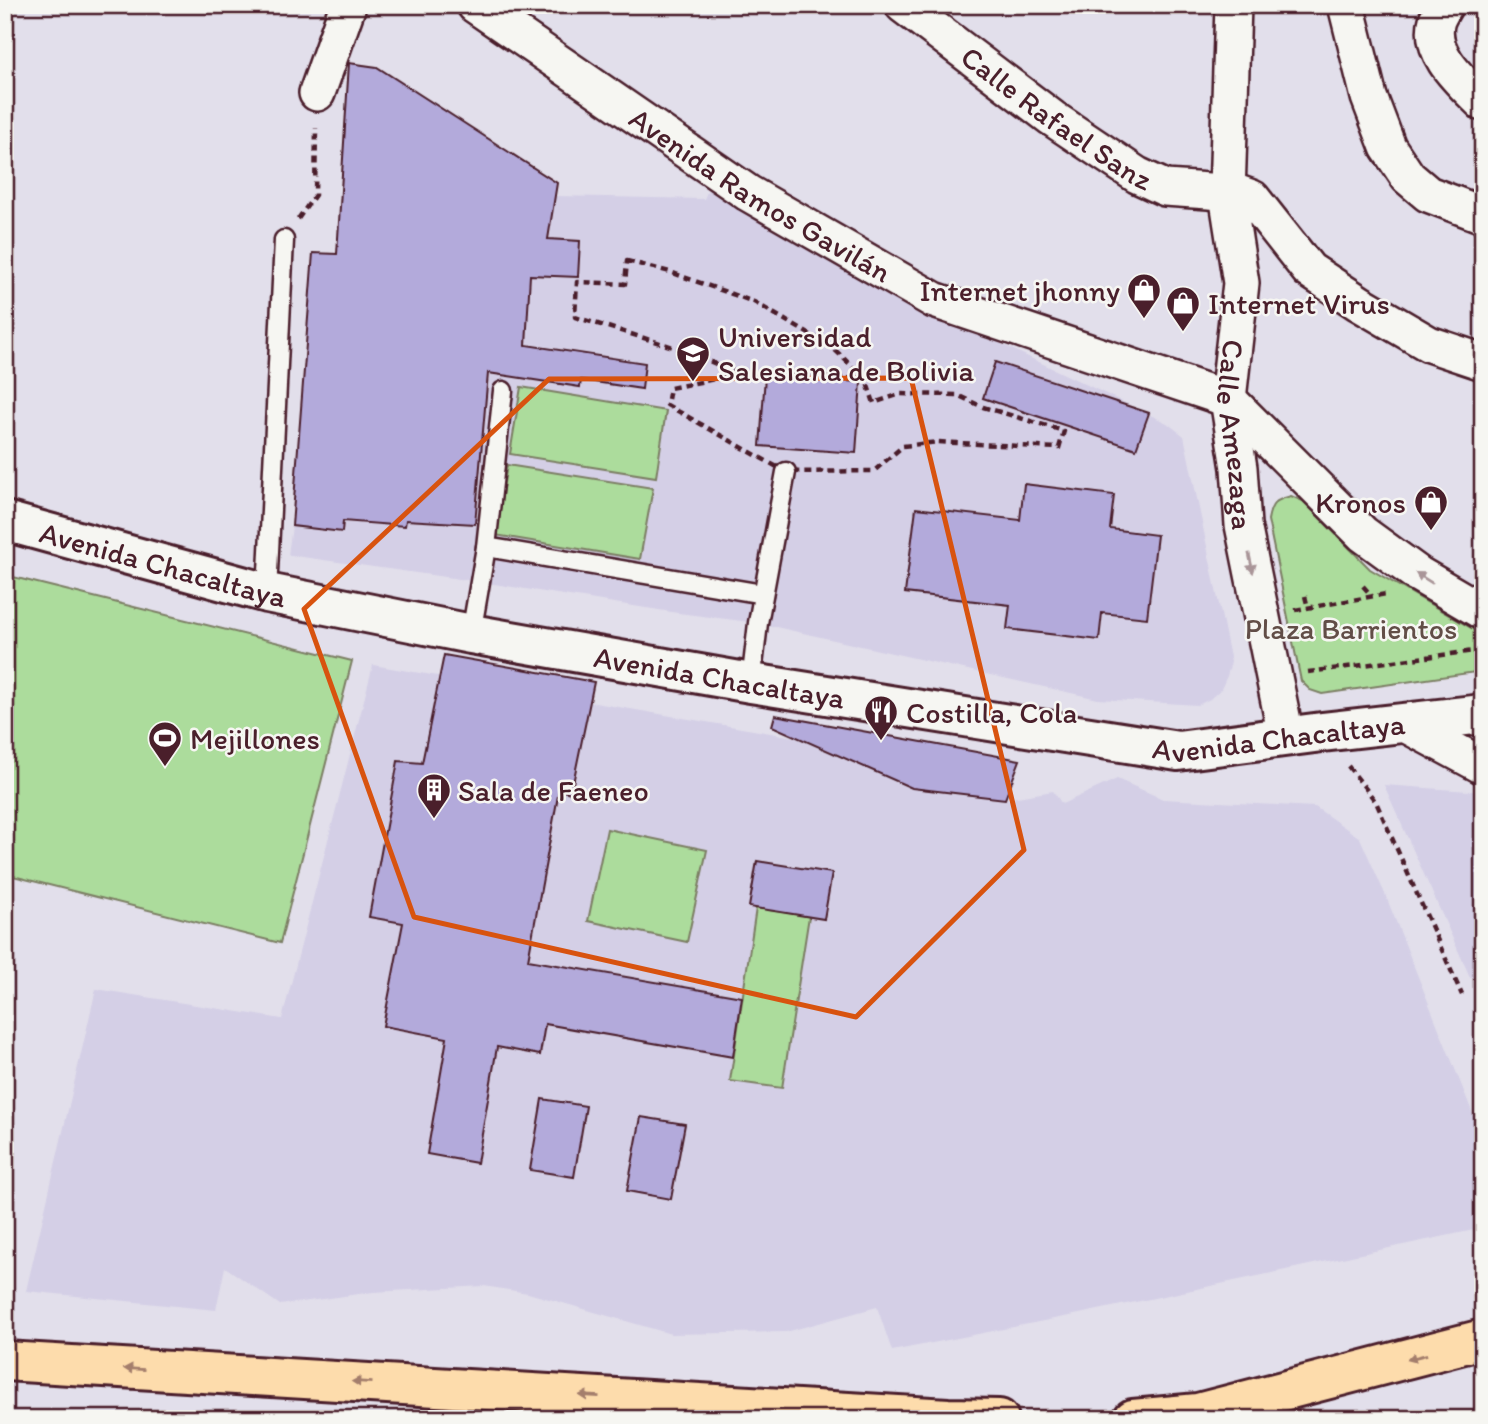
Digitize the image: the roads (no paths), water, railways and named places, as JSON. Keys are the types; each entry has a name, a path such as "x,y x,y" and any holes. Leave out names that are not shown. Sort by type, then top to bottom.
{"highway":[{"path":"1133,1419 1198,1413 1483,1339"},
{"path":"5,1361 999,1419"}],"street":[{"path":"317,93 348,5"},
{"name":"Avenida Ramos Gavilán","path":"475,5 748,193 934,300 1228,399 1363,534 1418,575 1483,612"},
{"name":"Calle Rafael Sanz","path":"903,5 1052,118 1137,175 1165,188 1238,193 1252,198 1309,270 1429,344 1483,362"},
{"name":"Calle Amezaga","path":"1233,5 1227,194 1241,283 1228,399 1239,468 1243,525 1304,734"},
{"path":"1346,5 1370,97 1388,147 1408,177 1428,194 1483,215"},
{"path":"1445,5 1437,22 1436,41 1443,59 1483,103"},
{"name":"Avenida Chacaltaya","path":"5,521 267,593 471,634 751,683 1178,751 1483,714"},
{"path":"1404,723 1483,766"}],"lane":[{"path":"267,593 284,240"},
{"path":"471,634 486,547 503,391"},
{"path":"751,683 763,594 786,472"},
{"path":"486,547 763,594"}],"place":[{"name":"Internet jhonny","path":"1144,320"},
{"name":"Internet Virus","path":"1183,333"},
{"name":"Universidad Salesiana de Bolivia","path":"693,383"},
{"name":"Kronos","path":"1431,532"},
{"name":"Costilla, Cola","path":"881,742"},
{"name":"Mejillones","path":"165,768"},
{"name":"Sala de Faeneo","path":"434,820"}],"park label":[{"name":"Plaza Barrientos","path":"1351,628"}]}
